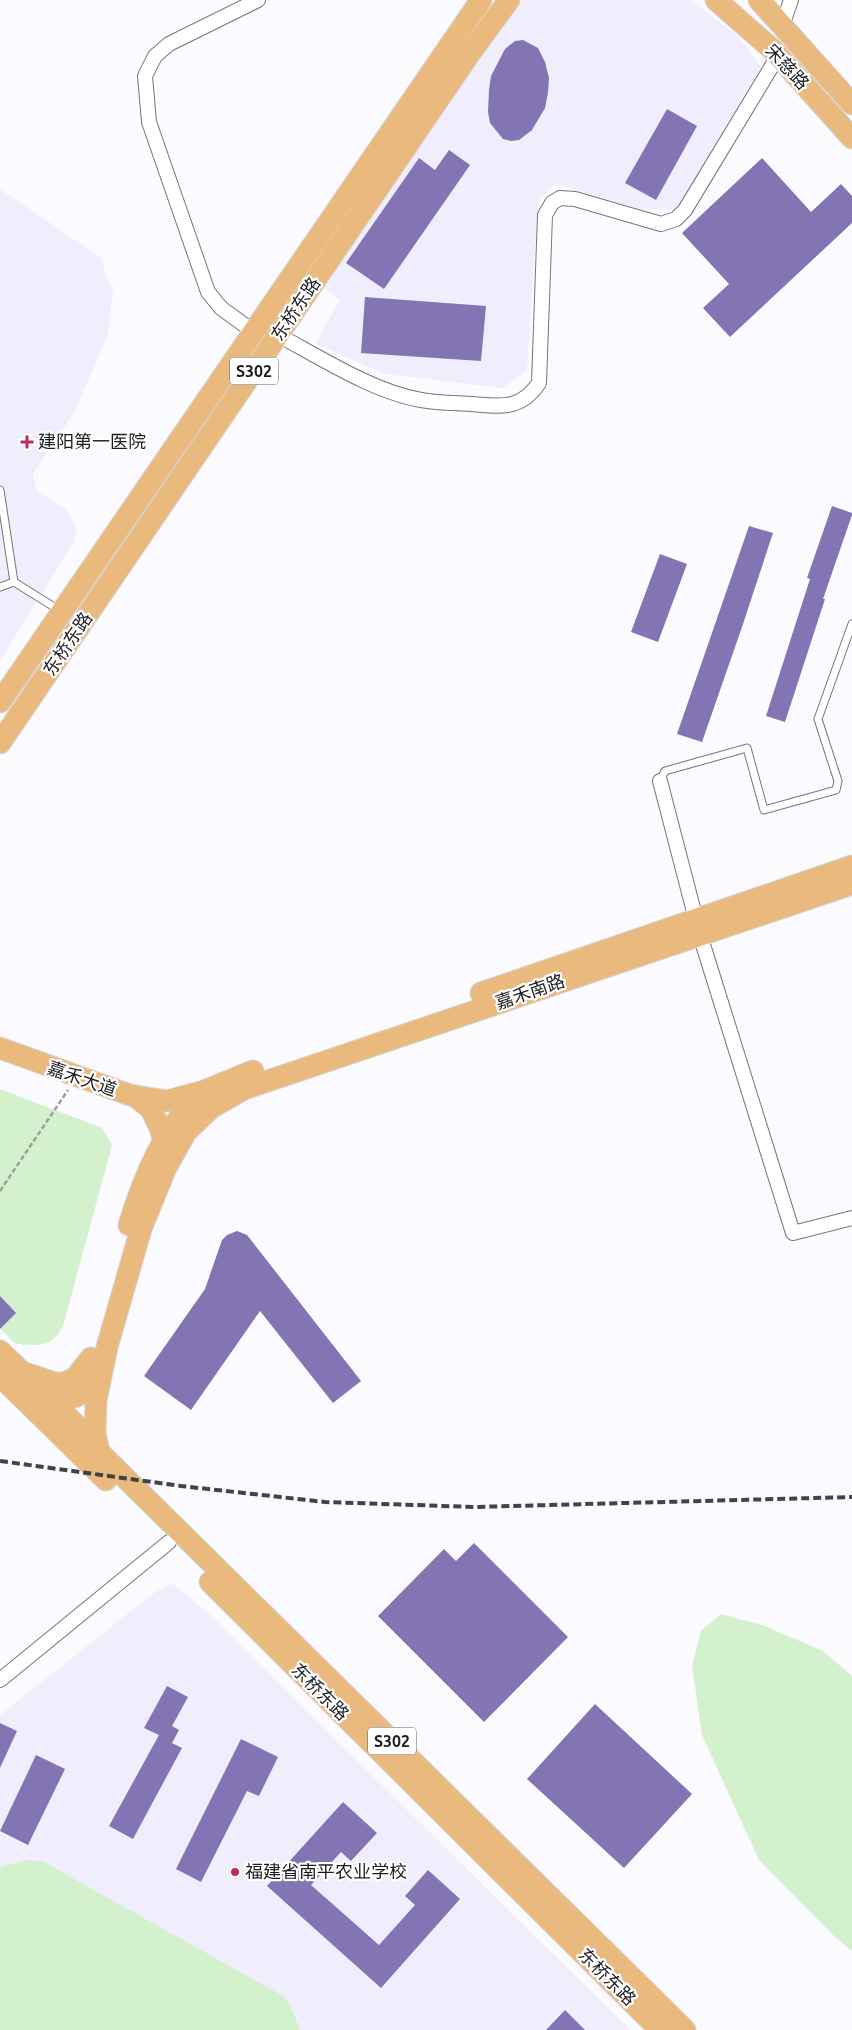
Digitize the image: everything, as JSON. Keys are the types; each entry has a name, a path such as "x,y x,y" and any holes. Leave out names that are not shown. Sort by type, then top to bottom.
{"main road":[{"name":"东桥东路","path":"0,702 482,0"},
{"name":"东桥东路","path":"0,744 468,56 509,0"},
{"name":"宋慈路","path":"716,0 778,56 852,138"},
{"name":"宋慈路","path":"759,0 852,104"},
{"name":"嘉禾南路","path":"207,1099 238,1085 244,1088 698,927 852,866"},
{"name":"嘉禾南路","path":"698,927 852,884"},
{"name":"嘉禾大道","path":"0,1048 132,1103"},
{"name":"嘉禾大道","path":"0,1062 69,1088 160,1109"},
{"path":"160,1109 197,1107 238,1085"},
{"path":"160,1109 207,1099"},
{"path":"164,1140 188,1105 207,1099"},
{"path":"95,1458 98,1325 135,1206 157,1170 186,1132 207,1099"},
{"path":"132,1103 142,1119 148,1134 157,1170"},
{"path":"157,1170 164,1140 160,1109"},
{"name":"东桥东路","path":"0,1351 11,1378 685,2030"},
{"path":"11,1378 64,1383 76,1378 97,1361"},
{"path":"95,1458 82,1447 80,1429 84,1392 97,1361"},
{"path":"11,1378 56,1399 74,1397 84,1392"},
{"path":"47,1396 80,1429"},
{"name":"东桥东路","path":"95,1458 169,1542 660,2030"}],"street":[{"path":"254,332 221,308 208,292 149,122 145,76 155,56 168,44 258,0"},
{"path":"782,26 791,0"},
{"path":"278,335 372,384 421,400 506,406 521,402 539,384 545,215 552,204 560,198 575,200 661,224 676,219 684,210 778,56"},
{"path":"660,781 698,927 793,1232 852,1218"},
{"path":"0,1680 169,1542"}],"lane":[{"path":"0,490 14,582 62,612"},
{"path":"0,587 14,582"},
{"path":"660,781 665,772 747,748 764,810 836,790 838,781 818,718 852,624"}],"path":[{"path":"0,1190 69,1088"}],"shaded area":[{"path":"524,0 691,0 739,37 761,67 676,210 640,209 556,184 538,200 527,371 502,388 385,374 315,344 340,300 322,286 514,7"},
{"name":"建阳第一医院","path":"0,189 100,257 113,292 108,334 75,411 33,474 37,491 65,509 77,528 73,543 0,661"},
{"name":"福建省南平农业学校","path":"172,1583 209,1614 630,2030 0,2030 0,1715 155,1592"}],"green space":[{"path":"0,1089 102,1128 112,1145 63,1326 53,1339 36,1345 14,1343 0,1328"},
{"path":"721,1614 762,1625 823,1651 852,1676 852,1951 835,1937 759,1860 702,1735 692,1666 701,1631"},
{"path":"27,1860 42,1861 283,1996 291,2007 300,2030 0,2030 0,1867"}],"building":[{"path":"523,40 538,48 545,62 549,78 548,92 545,108 532,130 519,140 511,141 503,139 490,123 488,112 489,90 491,76 505,49 515,41"},
{"path":"667,109 697,126 656,200 625,183"},
{"path":"449,150 470,165 384,289 346,263 419,158 435,170"},
{"path":"762,158 811,212 841,184 852,196 852,223 730,337 703,308 729,284 682,233"},
{"path":"365,297 486,306 481,361 361,353"},
{"path":"832,506 852,513 852,515 823,599 825,599 785,722 766,716 810,579 807,578"},
{"path":"749,526 773,533 702,742 677,734"},
{"path":"660,554 687,564 658,642 631,632"},
{"path":"237,1231 247,1235 361,1381 333,1403 260,1311 191,1410 144,1376 205,1289 222,1240 227,1235"},
{"path":"0,1296 16,1313 0,1329"},
{"path":"474,1543 568,1637 484,1722 378,1616 444,1549 456,1561"},
{"path":"167,1686 188,1697 172,1726 179,1730 172,1743 182,1748 133,1839 109,1826 159,1735 144,1728"},
{"path":"595,1704 692,1794 624,1868 527,1779"},
{"path":"0,1723 17,1731 0,1768"},
{"path":"241,1739 278,1757 259,1796 247,1791 201,1882 176,1869"},
{"path":"36,1755 65,1769 28,1845 0,1831"},
{"path":"343,1802 377,1833 351,1861 341,1852 311,1885 379,1945 415,1905 405,1896 428,1870 460,1899 381,1988 267,1886"},
{"path":"565,2010 585,2030 546,2030"}],"railway":[{"path":"0,1461 181,1486 325,1502 475,1507 852,1497"}],"place":[{"name":"建阳第一医院","path":"27,442"},
{"name":"福建省南平农业学校","path":"235,1872"}]}
